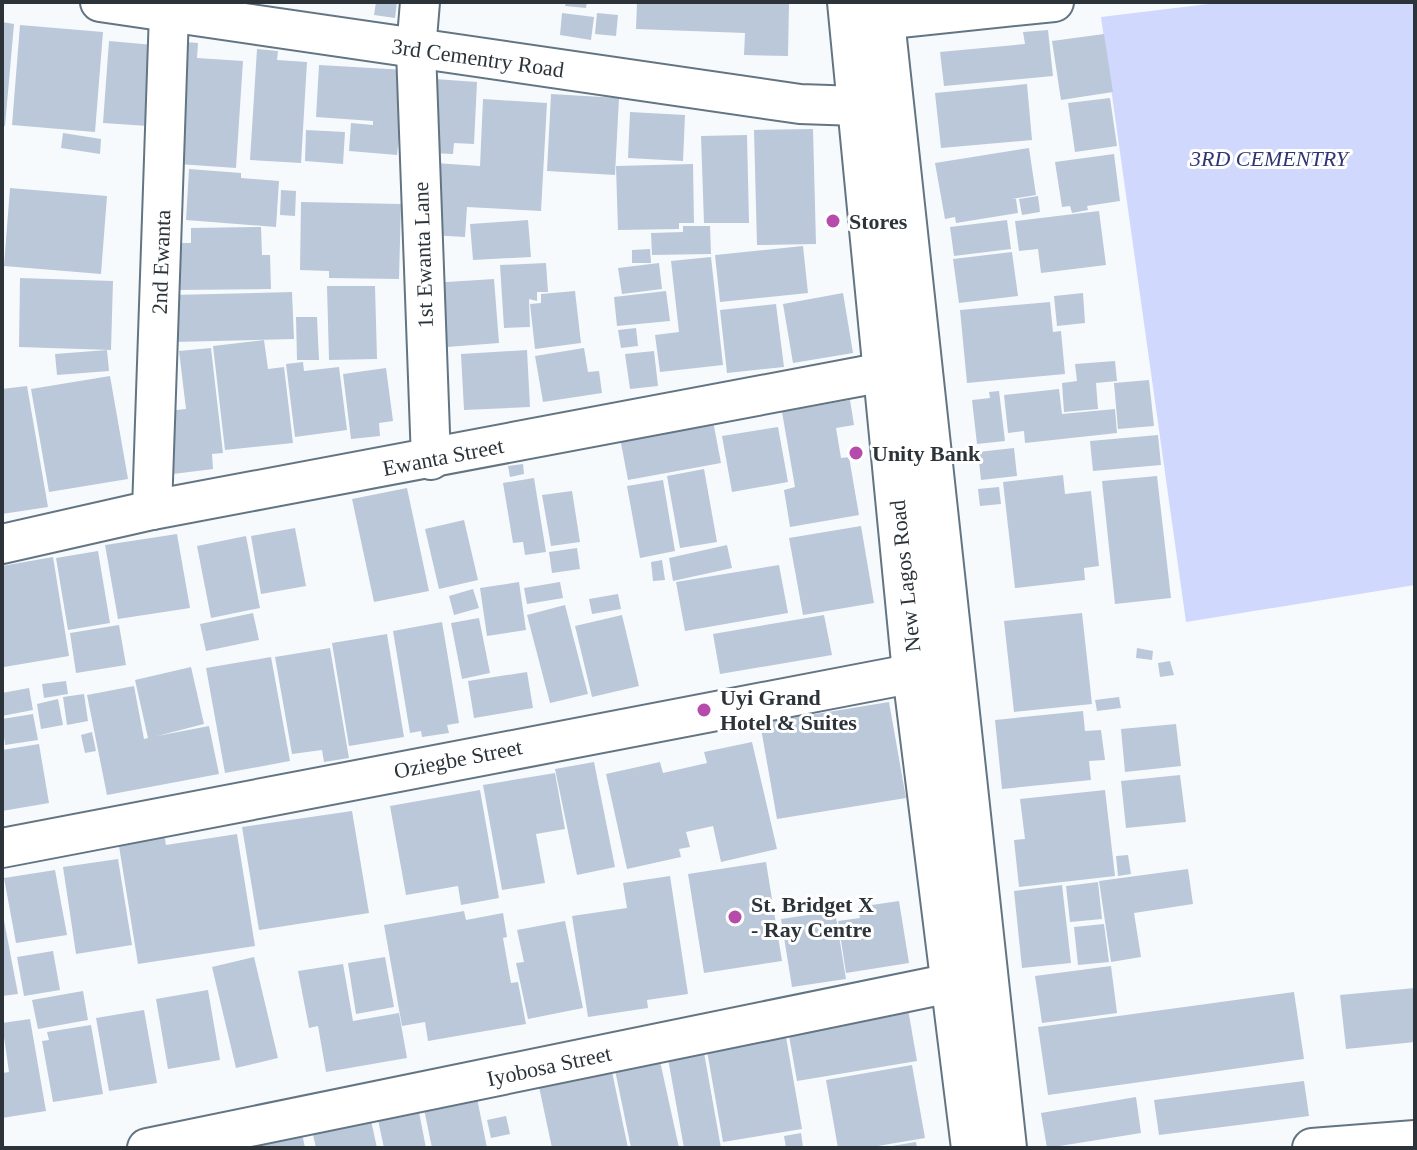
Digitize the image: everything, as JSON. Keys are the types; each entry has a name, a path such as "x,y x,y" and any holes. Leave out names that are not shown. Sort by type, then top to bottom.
{"main road":[{"name":"New Lagos Road","path":"870,8 858,106 915,673 951,983 974,1148"},
{"name":"New Lagos Road","path":"870,8 1004,1148"}],"street":[{"name":"3rd Cementry Road","path":"100,2 800,104 858,106"},
{"name":"1st Ewanta Lane","path":"420,2 416,50 431,460"},
{"path":"870,8 1054,2"},
{"name":"2nd Ewanta","path":"152,510 169,13"},
{"name":"Ewanta Street","path":"2,544 152,510 431,460 884,372"},
{"name":"Oziegbe Street","path":"2,848 915,673"},
{"name":"Iyobosa Street","path":"147,1148 951,983"},
{"path":"1312,1148 1415,1140"}],"green space":[{"name":"3RD CEMENTRY","path":"1225,2 1415,2 1415,585 1186,622 1101,17"}],"building":[{"path":"376,2 397,2 395,18 374,15"},
{"path":"566,2 587,2 586,8 565,6"},
{"path":"637,2 789,2 788,56 744,55 745,33 636,29"},
{"path":"562,13 594,17 591,40 560,35"},
{"path":"597,13 618,15 616,36 595,34"},
{"path":"2,22 14,24 5,126 2,126"},
{"path":"20,25 103,32 95,132 12,125"},
{"path":"1048,30 1053,76 944,86 940,52 1025,44 1023,32"},
{"path":"1104,34 1113,92 1061,100 1052,41"},
{"path":"109,41 154,45 148,126 103,123"},
{"path":"186,42 198,43 197,58 243,61 236,168 178,164"},
{"path":"257,49 278,51 277,60 307,62 301,163 250,160"},
{"path":"319,65 406,70 397,155 349,151 351,123 373,125 373,121 316,117"},
{"path":"435,79 477,82 474,144 454,143 453,154 431,153"},
{"path":"1027,84 1032,140 941,148 935,93"},
{"path":"551,94 619,98 615,175 547,171"},
{"path":"1110,98 1117,146 1075,152 1068,103"},
{"path":"483,99 547,103 541,211 467,207 465,237 431,235 435,163 480,166"},
{"path":"630,112 685,115 683,161 628,158"},
{"path":"813,129 816,244 757,245 754,130"},
{"path":"306,130 345,132 343,164 305,161"},
{"path":"63,133 101,139 100,154 61,148"},
{"path":"747,135 749,223 704,223 701,136"},
{"path":"1029,148 1036,195 1012,199 1016,199 1018,213 956,223 955,217 945,219 935,163"},
{"path":"1114,154 1120,201 1087,206 1088,210 1072,213 1070,206 1062,207 1055,162"},
{"path":"693,164 694,223 679,223 679,229 618,230 616,166"},
{"path":"189,169 241,173 241,178 279,181 276,227 186,220"},
{"path":"10,188 107,196 101,274 4,266"},
{"path":"281,190 296,191 295,216 280,215"},
{"path":"1038,196 1040,212 1022,215 1019,199"},
{"path":"301,202 401,204 399,279 329,278 329,271 300,270"},
{"path":"1099,211 1106,265 1041,273 1038,249 1019,251 1015,221"},
{"path":"528,220 531,257 473,260 470,224"},
{"path":"1007,220 1011,249 954,256 950,227"},
{"path":"683,226 710,226 711,254 652,255 651,233 683,232"},
{"path":"261,227 262,255 270,255 271,289 174,290 174,243 191,243 191,228"},
{"path":"803,246 808,293 720,302 715,255"},
{"path":"650,249 651,263 632,263 632,250"},
{"path":"1012,252 1018,296 959,303 953,259"},
{"path":"711,257 723,365 660,372 655,335 679,332 671,261"},
{"path":"546,263 548,292 537,292 537,301 529,299 530,327 504,328 500,265"},
{"path":"659,263 662,289 622,294 618,268"},
{"path":"20,278 113,281 111,350 19,347"},
{"path":"494,279 499,343 447,347 443,296 431,283"},
{"path":"327,286 375,286 377,359 329,360"},
{"path":"575,291 581,343 535,349 530,304 541,303 541,294"},
{"path":"666,291 670,321 617,326 614,297"},
{"path":"292,292 294,339 174,342 172,295"},
{"path":"843,293 853,353 793,363 783,304"},
{"path":"1083,293 1085,323 1057,326 1054,296"},
{"path":"1050,302 1053,332 1061,331 1065,374 967,383 960,310"},
{"path":"776,304 784,367 727,373 720,310"},
{"path":"296,317 317,317 319,360 297,360"},
{"path":"636,328 638,346 621,348 618,330"},
{"path":"264,340 268,369 284,367 293,443 225,450 213,346"},
{"path":"211,348 223,453 212,454 213,469 173,474 166,411 186,409 179,351"},
{"path":"584,348 588,372 599,371 602,393 543,402 535,356"},
{"path":"107,350 109,371 57,375 55,354"},
{"path":"527,350 530,407 464,410 461,354"},
{"path":"654,351 658,386 630,389 625,354"},
{"path":"1115,361 1117,381 1096,383 1098,409 1064,412 1062,383 1077,381 1075,364"},
{"path":"303,362 304,371 339,367 347,430 295,437 286,364"},
{"path":"386,368 393,421 379,423 380,436 351,439 343,374"},
{"path":"110,376 128,479 49,492 31,389"},
{"path":"1149,380 1154,426 1118,429 1114,383"},
{"path":"27,386 48,507 2,514 2,389"},
{"path":"1059,389 1062,414 1115,409 1117,433 1025,443 1024,431 1008,433 1004,395"},
{"path":"999,391 1005,441 977,444 972,400 990,398 989,392"},
{"path":"850,400 854,425 836,428 841,458 849,457 859,515 790,527 784,490 795,487 782,412"},
{"path":"713,421 721,463 628,480 620,438"},
{"path":"778,427 788,482 732,492 722,436"},
{"path":"1158,435 1161,465 1093,471 1090,441"},
{"path":"1014,448 1017,476 981,480 978,452"},
{"path":"523,464 524,474 510,477 508,466"},
{"path":"704,469 717,542 680,548 667,476"},
{"path":"1063,475 1065,494 1091,491 1099,566 1084,568 1085,580 1015,588 1003,482"},
{"path":"1157,476 1171,598 1115,604 1102,481"},
{"path":"534,478 546,552 525,555 523,542 513,543 503,483"},
{"path":"663,480 675,551 640,558 627,486"},
{"path":"999,487 1001,504 980,506 978,489"},
{"path":"407,488 429,591 374,602 352,499"},
{"path":"572,491 580,542 551,546 542,495"},
{"path":"464,520 478,580 439,589 425,529"},
{"path":"861,526 874,603 803,615 789,538"},
{"path":"295,528 306,586 261,594 251,536"},
{"path":"177,534 190,608 118,619 105,545"},
{"path":"246,536 260,608 211,618 197,546"},
{"path":"727,545 732,568 673,581 669,558"},
{"path":"577,548 580,569 552,573 549,552"},
{"path":"98,551 110,623 68,630 56,558"},
{"path":"53,557 69,656 4,667 2,566"},
{"path":"662,560 665,580 653,581 651,562"},
{"path":"779,565 788,613 685,631 676,582"},
{"path":"519,582 526,630 487,636 480,588"},
{"path":"560,582 563,598 527,604 524,588"},
{"path":"473,589 479,608 454,615 449,596"},
{"path":"618,594 621,609 592,614 589,599"},
{"path":"565,605 588,694 550,703 527,615"},
{"path":"253,613 259,640 206,651 200,624"},
{"path":"1082,613 1092,704 1014,712 1004,621"},
{"path":"622,615 639,686 592,697 575,626"},
{"path":"824,615 832,655 720,674 713,634"},
{"path":"479,618 490,673 462,679 451,623"},
{"path":"442,622 459,723 447,725 449,733 422,737 421,731 410,733 393,631"},
{"path":"119,625 126,665 76,673 70,633"},
{"path":"387,634 404,737 349,746 332,643"},
{"path":"330,648 349,758 324,762 322,750 292,754 275,657"},
{"path":"1137,648 1153,651 1152,660 1136,658"},
{"path":"271,657 290,761 225,773 206,668"},
{"path":"1170,661 1174,675 1160,677 1158,663"},
{"path":"191,667 204,724 157,736 209,726 219,774 107,795 87,695 134,686 144,739 148,738 135,680"},
{"path":"527,672 533,708 474,718 468,681"},
{"path":"66,681 68,694 44,698 42,684"},
{"path":"29,688 33,710 2,716 2,693"},
{"path":"84,694 88,721 67,725 63,697"},
{"path":"1119,697 1121,708 1097,711 1095,700"},
{"path":"58,699 63,725 41,729 37,704"},
{"path":"889,702 906,798 777,819 760,723"},
{"path":"1083,711 1085,731 1101,730 1105,760 1089,761 1091,780 1002,789 995,720"},
{"path":"33,714 38,740 5,745 2,719"},
{"path":"1176,724 1181,766 1125,772 1121,729"},
{"path":"92,732 96,751 85,753 81,735"},
{"path":"752,742 777,849 721,862 713,826 686,832 690,847 679,849 681,857 627,869 606,774 660,762 663,773 707,763 704,752"},
{"path":"39,744 49,803 2,811 2,750"},
{"path":"594,762 615,867 577,875 555,769"},
{"path":"555,773 565,829 536,834 545,883 502,890 483,785"},
{"path":"1180,775 1186,822 1126,828 1121,781"},
{"path":"480,790 499,898 461,905 458,886 406,895 390,806"},
{"path":"1105,790 1115,876 1019,887 1014,840 1025,839 1020,799"},
{"path":"352,811 369,913 259,930 242,827"},
{"path":"164,833 166,845 237,834 255,946 138,964 118,840"},
{"path":"1128,855 1131,874 1118,876 1116,856"},
{"path":"118,859 132,945 76,954 63,867"},
{"name":"St. Bridget X - Ray Centre","path":"766,862 782,961 704,973 688,874"},
{"path":"1188,869 1193,904 1134,913 1141,957 1111,962 1099,881"},
{"path":"55,870 67,935 16,943 4,878"},
{"path":"670,876 688,994 647,1000 648,1008 588,1017 572,916 627,908 623,883"},
{"path":"1098,882 1102,919 1070,922 1066,886"},
{"path":"1062,885 1071,963 1022,968 1014,891"},
{"path":"899,901 909,963 846,973 838,921 860,918 858,907"},
{"path":"2,910 18,994 2,996"},
{"path":"464,911 466,920 503,913 507,937 503,938 511,983 518,982 526,1024 428,1041 425,1022 402,1026 384,925"},
{"path":"835,911 846,979 792,987 781,919"},
{"path":"565,921 583,1008 528,1019 516,963 524,962 517,930"},
{"path":"1104,924 1109,962 1078,965 1074,927"},
{"path":"53,951 60,990 24,996 17,957"},
{"path":"254,957 278,1058 236,1068 212,967"},
{"path":"385,957 394,1007 356,1014 348,963"},
{"path":"343,964 353,1021 399,1013 407,1058 326,1072 318,1026 309,1028 298,971"},
{"path":"1111,966 1117,1013 1042,1023 1035,976"},
{"path":"1415,988 1415,1042 1346,1049 1340,995"},
{"path":"208,990 220,1060 168,1069 156,999"},
{"path":"83,991 88,1020 38,1029 32,1000"},
{"path":"1294,992 1304,1059 1048,1095 1038,1027"},
{"path":"908,1009 917,1061 797,1081 788,1030"},
{"path":"144,1010 157,1083 109,1091 96,1018"},
{"path":"30,1019 46,1111 2,1118 2,1073 9,1072 2,1023"},
{"path":"91,1025 103,1094 53,1102 42,1041 49,1040 47,1032"},
{"path":"786,1037 802,1129 723,1142 707,1051"},
{"path":"703,1047 721,1148 684,1148 667,1053"},
{"path":"660,1061 679,1148 631,1148 615,1070"},
{"path":"912,1065 925,1138 866,1148 838,1148 826,1080"},
{"path":"611,1067 628,1148 552,1148 538,1082"},
{"path":"1304,1081 1309,1116 1159,1135 1154,1100"},
{"path":"1136,1097 1141,1133 1047,1148 1041,1113"},
{"path":"477,1098 487,1148 432,1148 424,1109"},
{"path":"419,1112 426,1148 384,1148 378,1120"},
{"path":"370,1116 377,1148 316,1148 312,1130"},
{"path":"506,1116 510,1134 491,1138 487,1120"},
{"path":"301,1128 305,1148 197,1148"},
{"path":"801,1133 803,1147 786,1148 784,1136"},
{"path":"916,1142 917,1148 892,1148 892,1146"}],"place":[{"name":"Stores","path":"833,221"},
{"name":"Unity Bank","path":"856,453"},
{"name":"Uyi Grand Hotel & Suites","path":"704,710"},
{"name":"St. Bridget X - Ray Centre","path":"735,917"}]}
